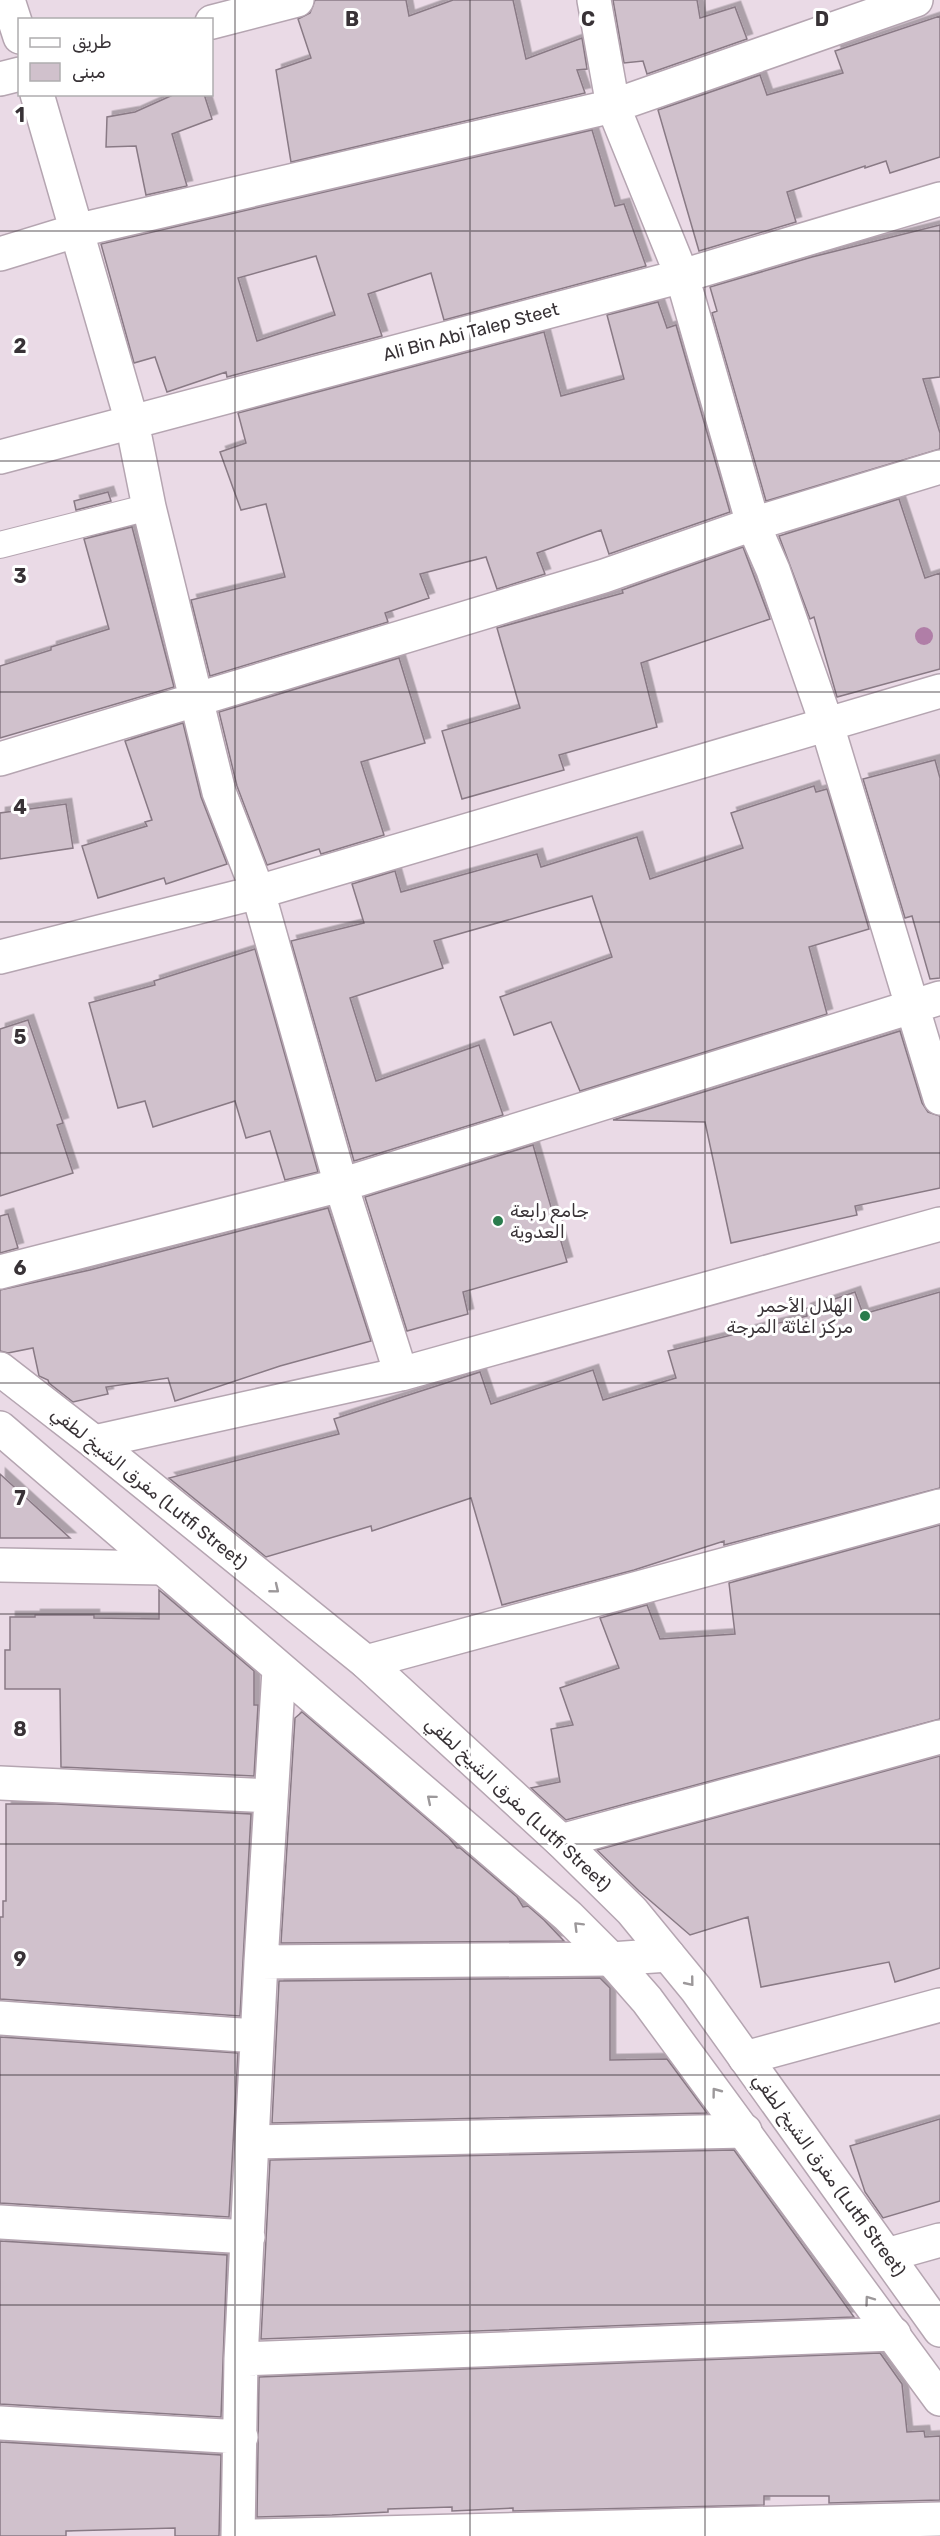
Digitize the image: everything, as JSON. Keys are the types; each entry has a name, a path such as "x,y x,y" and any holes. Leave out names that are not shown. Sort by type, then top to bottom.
{"street":[{"path":"8,0 18,31"},
{"path":"213,22 297,0"},
{"path":"594,0 613,106 682,276 753,524 773,570 925,1002 940,1098"},
{"path":"0,254 75,231 613,106 916,0"},
{"path":"0,79 18,74"},
{"path":"38,96 132,422 149,507 219,792 258,892 341,1185 401,1374"},
{"name":"Ali Bin Abi Talep Steet","path":"0,457 682,276 940,199"},
{"path":"0,759 604,576 753,524 940,467"},
{"path":"0,545 149,507"},
{"path":"0,957 258,892 826,722 940,691"},
{"path":"0,1272 341,1185 925,1002"},
{"path":"94,1442 401,1374 940,1224"},
{"name":"مفرق الشيخ لطفي (Lutfi Street)","path":"0,1369 366,1662 561,1841 632,1911 696,1989 940,2330"},
{"path":"0,1428 568,1916 611,1959 647,2000 745,2131 940,2399"},
{"path":"366,1662 940,1506"},
{"path":"0,1565 162,1568"},
{"path":"238,2536 241,2359 261,1962 279,1670"},
{"path":"561,1841 940,1737"},
{"path":"0,1783 271,1796"},
{"path":"261,1962 611,1959 668,1955"},
{"path":"745,2058 940,2005"},
{"path":"0,2018 257,2036"},
{"path":"253,2142 745,2131"},
{"path":"0,2222 248,2237"},
{"path":"887,2255 940,2240"},
{"path":"241,2359 894,2334"},
{"path":"0,2423 241,2437"},
{"path":"253,2536 940,2519"}],"building":[{"path":"315,0 406,0 409,16 453,0 513,0 526,59 582,38 587,69 577,70 585,93 291,162 276,70 311,58 298,19 310,13"},
{"path":"613,0 697,0 700,18 735,7 747,39 647,74 643,61 624,63"},
{"path":"940,16 940,157 890,173 886,161 787,192 796,222 699,251 658,110 760,75 767,95 843,73 835,51"},
{"path":"171,96 205,96 212,119 172,134 187,186 146,195 136,146 106,147 107,117 135,112"},
{"path":"592,130 615,206 624,204 646,266 444,320 431,273 368,294 382,336 227,377 226,372 167,392 155,357 134,363 101,244","holes":["316,256 335,315 257,341 238,278"]},
{"path":"940,225 940,377 923,379 940,433 940,449 766,501 712,313 717,311 710,287 812,257"},
{"path":"658,302 667,328 676,325 730,512 609,554 601,530 537,553 545,574 497,589 486,557 420,574 429,598 385,613 388,622 210,676 191,600 285,577 266,504 241,510 220,452 246,443 238,413 544,332 561,396 624,379 607,315"},
{"path":"108,492 111,501 76,510 74,501"},
{"path":"899,499 925,578 940,573 940,669 837,697 814,617 810,619 779,536"},
{"path":"132,527 174,687 0,738 0,666 109,629 84,539"},
{"path":"743,547 770,619 641,663 657,727 559,755 564,770 462,799 442,731 520,708 497,628 623,593 622,590"},
{"path":"399,658 425,743 361,762 384,835 321,854 319,849 267,865 237,786 219,712"},
{"path":"183,723 201,797 227,864 166,884 164,878 98,898 82,846 147,826 145,822 152,820 125,741"},
{"path":"935,760 940,778 940,978 930,979 912,916 905,918 863,779"},
{"path":"814,786 816,792 827,789 869,929 809,947 827,1014 580,1091 551,1022 514,1035 500,997 612,957 592,896 434,941 443,968 350,998 376,1081 479,1045 503,1115 354,1161 291,941 364,923 352,884 395,871 401,892 537,854 541,867 637,837 650,879 743,848 731,813"},
{"path":"66,804 73,848 0,859 0,813"},
{"path":"255,949 318,1172 285,1180 270,1131 246,1138 235,1101 153,1127 145,1101 118,1108 89,1003 155,985 154,981"},
{"path":"28,1020 63,1123 57,1125 73,1173 0,1196 0,1029"},
{"path":"900,1031 922,1103 928,1112 940,1116 940,1188 855,1206 857,1215 731,1243 705,1122 613,1120"},
{"path":"533,1145 567,1262 463,1292 468,1314 407,1331 365,1197"},
{"path":"328,1208 371,1341 280,1366 175,1401 168,1378 106,1387 108,1394 73,1402 48,1380 39,1376 33,1348 8,1353 0,1351 0,1290 90,1270"},
{"path":"8,1214 18,1248 0,1253 0,1216"},
{"path":"855,1292 863,1314 940,1292 940,1488 724,1545 724,1541 634,1570 502,1605 471,1498 372,1531 371,1526 266,1557 169,1478 339,1434 334,1419 480,1372 491,1404 593,1370 603,1400 676,1378 668,1351 807,1316 805,1309"},
{"path":"0,1474 70,1538 0,1538"},
{"path":"940,1525 940,1719 566,1820 531,1788 560,1782 551,1729 573,1725 560,1688 619,1668 600,1618 647,1605 660,1639 735,1634 729,1583"},
{"path":"159,1590 254,1671 254,1705 258,1705 254,1776 61,1767 60,1689 5,1689 5,1650 10,1650 10,1617 94,1615 94,1618 159,1619"},
{"path":"302,1712 449,1838 457,1848 460,1848 517,1897 523,1907 528,1906 564,1941 281,1943 295,1718"},
{"path":"940,1756 940,1968 895,1982 889,1962 761,1987 748,1917 690,1935 639,1891 597,1850"},
{"path":"6,1804 56,1804 251,1814 240,2016 0,1999 0,1917 3,1917 3,1901 6,1901"},
{"path":"600,1978 610,1988 610,2060 667,2059 707,2113 272,2123 279,1981"},
{"path":"0,2037 238,2053 229,2217 0,2203"},
{"path":"940,2119 940,2201 883,2218 865,2192 850,2146"},
{"path":"734,2150 854,2317 261,2339 270,2160"},
{"path":"0,2241 227,2255 221,2417 0,2404"},
{"path":"880,2353 902,2384 907,2432 924,2431 925,2437 940,2436 940,2500 829,2503 829,2496 764,2496 764,2505 513,2511 513,2508 452,2511 452,2507 388,2509 388,2512 332,2515 257,2517 259,2377"},
{"path":"0,2442 221,2455 219,2536 175,2536 175,2528 66,2531 66,2536 0,2536"}],"place":[{"name":"جامع رابعة العدوية","path":"498,1221"},
{"name":"الهلال الأحمر مركز اغاثة المرجة","path":"865,1316"}]}
